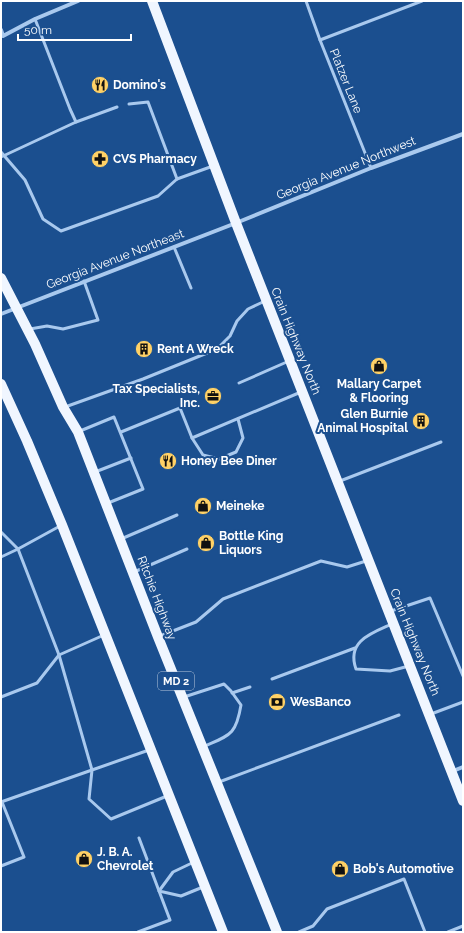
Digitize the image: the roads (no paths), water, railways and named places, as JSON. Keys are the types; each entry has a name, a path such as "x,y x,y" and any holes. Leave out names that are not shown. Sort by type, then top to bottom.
{"main road":[{"name":"Crain Highway North","path":"152,1 236,223 463,801"},
{"name":"Ritchie Highway","path":"1,278 28,330 63,407 78,432 277,932"},
{"path":"1,384 62,525 223,932"}],"street":[{"path":"1,30 2,36 35,19 78,1"},
{"name":"Georgia Avenue Northwest","path":"236,223 371,168 463,134"},
{"name":"Georgia Avenue Northeast","path":"1,314 236,223"},
{"path":"452,771 463,767"}],"lane":[{"name":"Platzer Lane","path":"306,1 371,168"},
{"path":"320,40 422,1"},
{"path":"35,19 76,122"},
{"path":"129,104 148,102 177,179"},
{"path":"2,158 76,122 117,107"},
{"path":"1,152 2,158 25,180 43,220 61,231 158,196 177,179 214,166"},
{"path":"174,247 191,288"},
{"path":"28,330 47,326 63,329 98,320 84,281"},
{"path":"63,407 142,379 217,349 230,336 237,320 248,308 266,300"},
{"path":"239,383 290,361"},
{"path":"192,438 302,392"},
{"path":"120,432 180,408 192,438 203,455 219,459 236,452 243,438 238,419"},
{"path":"78,432 114,417 131,458 143,489 106,504"},
{"path":"338,482 441,442"},
{"path":"94,472 131,458"},
{"path":"120,539 176,515"},
{"path":"1,557 62,525"},
{"path":"1,532 18,549 59,655 92,770 89,799 110,819 169,795"},
{"path":"133,572 187,549"},
{"path":"158,636 196,622 223,599 321,561 347,567 369,560"},
{"path":"389,612 430,598 463,676"},
{"path":"272,679 355,648 366,636 394,624"},
{"path":"1,697 37,683 59,655 106,634"},
{"path":"355,648 353,661 356,669 390,671 411,666"},
{"path":"183,698 224,684 241,705 238,721 229,735 203,747"},
{"path":"232,694 250,687"},
{"path":"430,715 463,702"},
{"path":"217,782 399,715"},
{"path":"1,866 24,857 1,802 151,749"},
{"path":"138,838 170,920 138,932"},
{"path":"159,891 173,872 195,862"},
{"path":"299,932 313,926 327,910 404,879 425,932"},
{"path":"159,891 180,896 205,886"},
{"path":"448,932 463,926"}],"place":[{"name":"Domino's","path":"100,85"},
{"name":"CVS Pharmacy","path":"100,159"},
{"name":"Rent A Wreck","path":"144,349"},
{"name":"Mallary Carpet & Flooring","path":"379,366"},
{"name":"Tax Specialists, Inc.","path":"213,396"},
{"name":"Glen Burnie Animal Hospital","path":"421,421"},
{"name":"Honey Bee Diner","path":"168,461"},
{"name":"Meineke","path":"203,506"},
{"name":"Bottle King Liquors","path":"206,543"},
{"name":"WesBanco","path":"277,702"},
{"name":"J. B. A. Chevrolet","path":"84,859"},
{"name":"Bob's Automotive","path":"340,869"}]}
